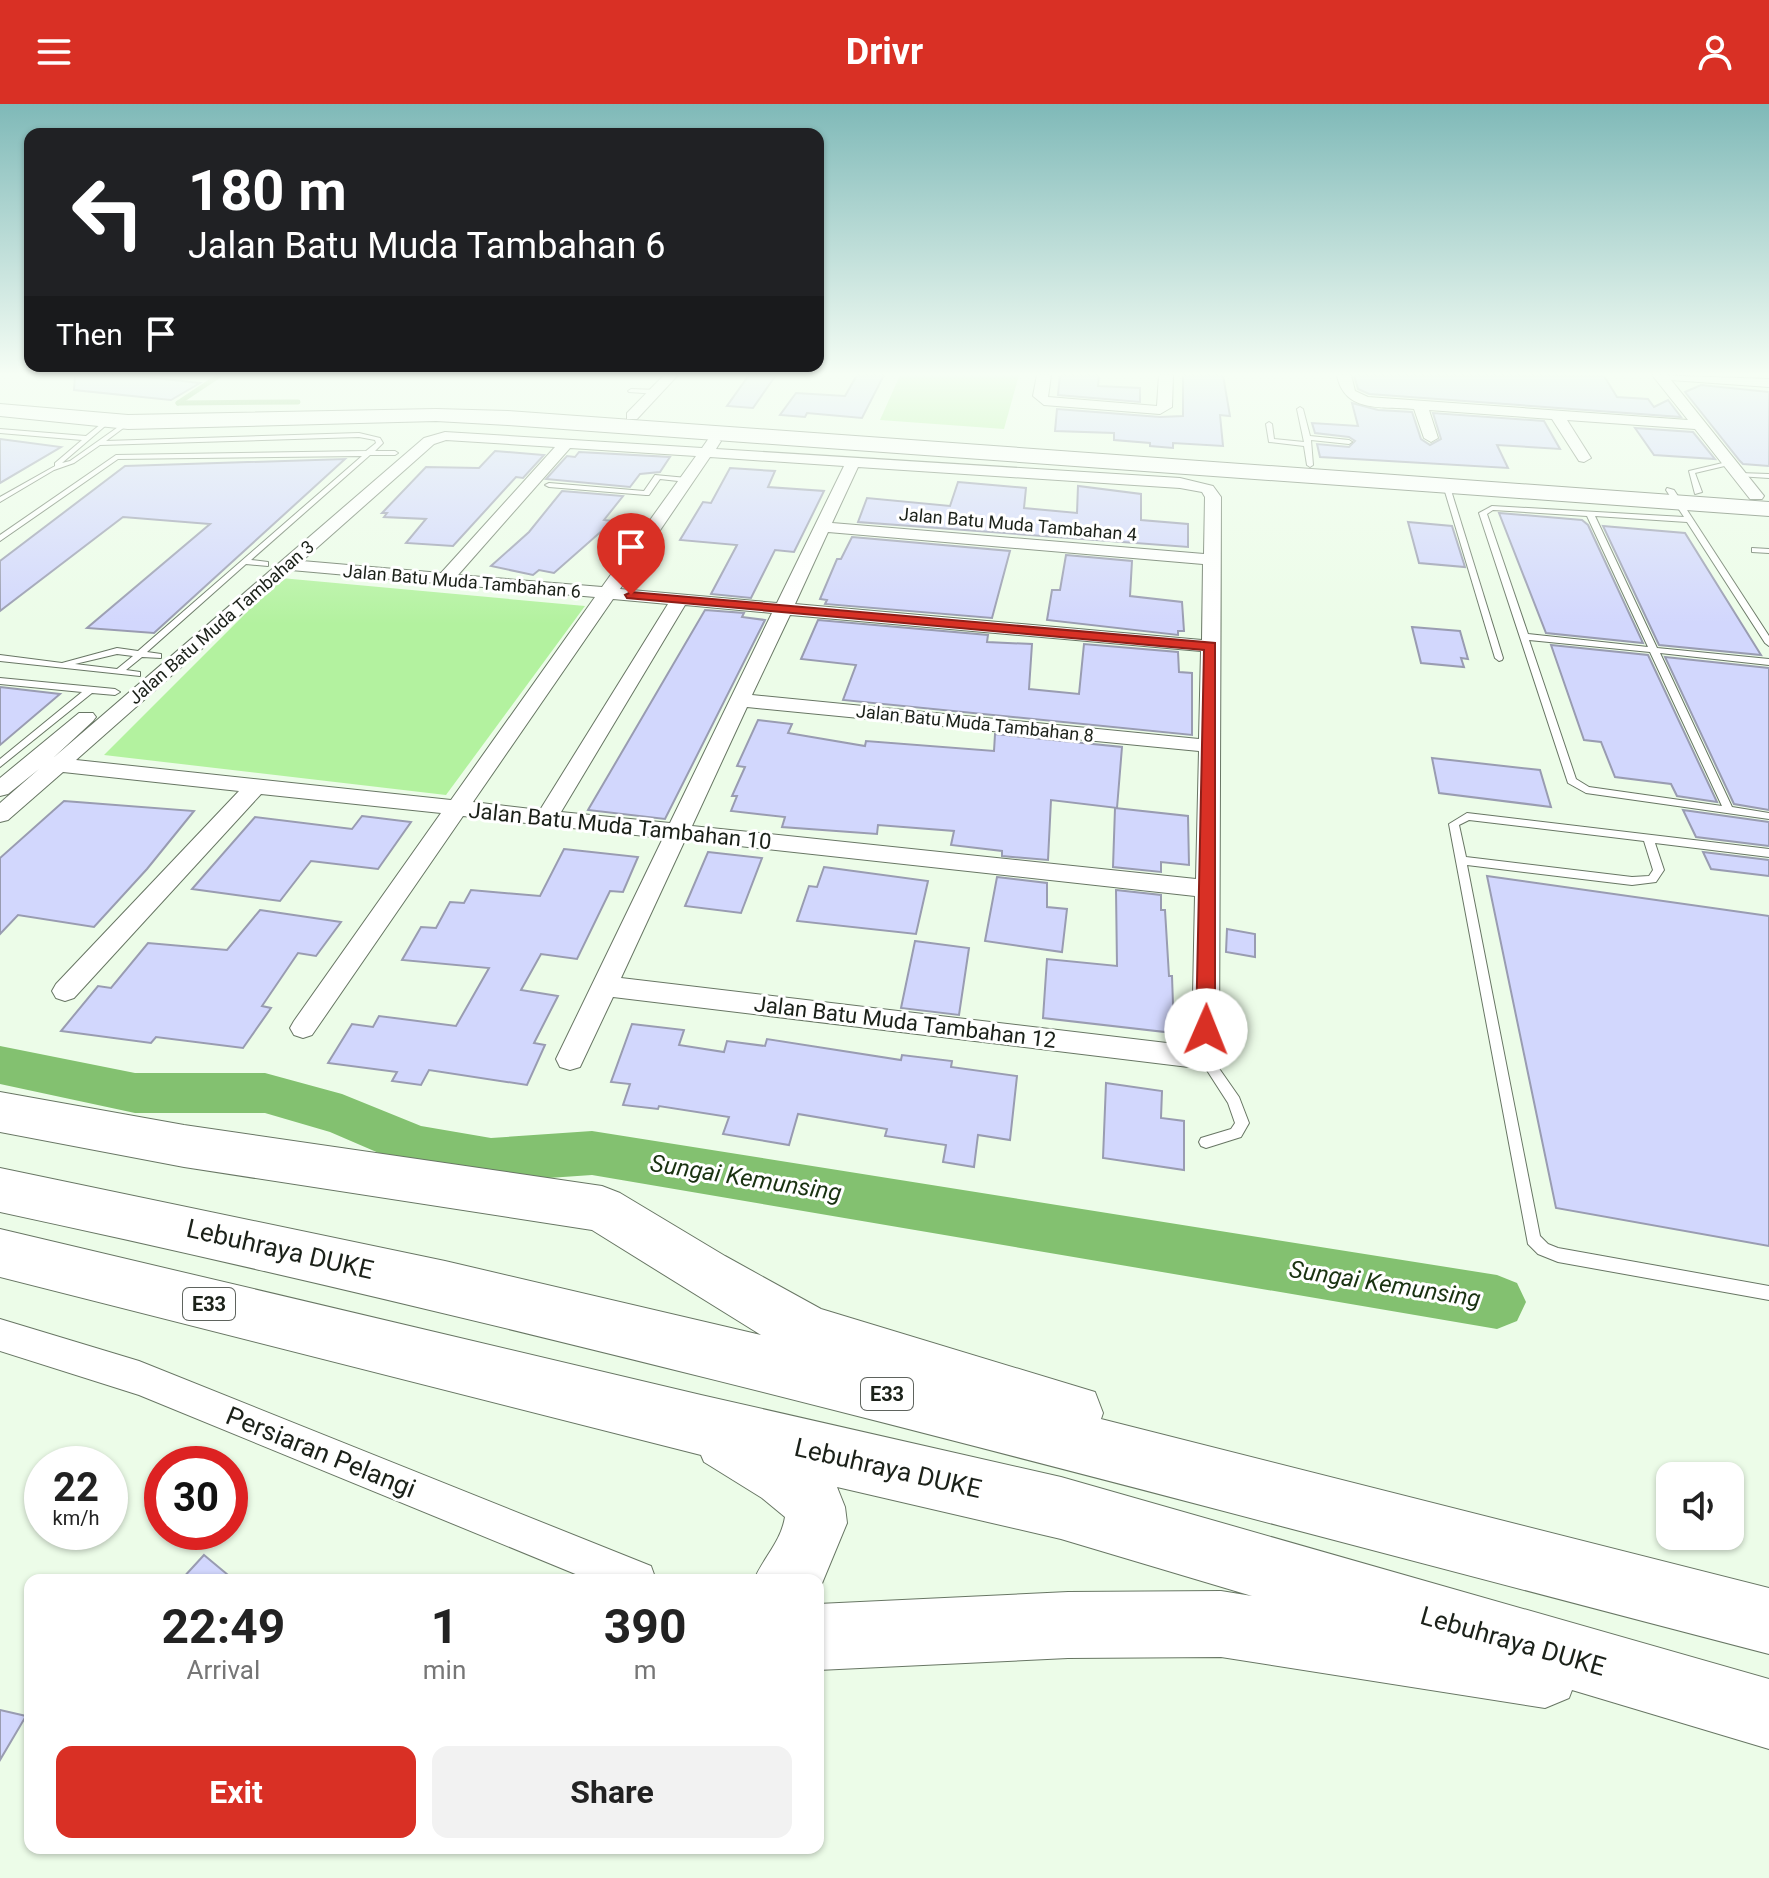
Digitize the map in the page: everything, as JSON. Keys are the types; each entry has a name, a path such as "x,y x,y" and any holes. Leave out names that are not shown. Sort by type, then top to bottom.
{"highway":[{"path":"0,1112 184,1146 602,1209 706,1274 809,1332 1674,1594"},
{"name":"Lebuhraya DUKE","path":"0,1190 238,1237 622,1327 1674,1594 1769,1621"},
{"name":"Lebuhraya DUKE","path":"0,1253 701,1425 1061,1508 1769,1714"},
{"path":"701,1425 793,1485 813,1503 816,1519 811,1538 801,1563 791,1574"},
{"path":"824,1637 1068,1625 1221,1624 1591,1680 1675,1688"}],"main road":[{"path":"930,458 1684,501 1766,494"},
{"path":"1363,458 1482,477 1684,501"}],"street":[{"path":"0,789 134,670 389,458"},
{"name":"Jalan Batu Muda Tambahan 3","path":"0,815 410,458"},
{"path":"445,579 554,458"},
{"path":"303,1028 703,458"},
{"path":"570,1059 821,527 843,458"},
{"path":"898,458 1180,483 1207,489 1213,497 1205,1058"},
{"path":"1726,458 1766,494"},
{"name":"Jalan Batu Muda Tambahan 4","path":"821,527 1212,560"},
{"name":"Jalan Batu Muda Tambahan 6","path":"287,565 1211,646"},
{"path":"546,818 679,600"},
{"name":"Jalan Batu Muda Tambahan 8","path":"740,700 1209,746"},
{"name":"Jalan Batu Muda Tambahan 10","path":"32,762 1208,889"},
{"path":"65,991 256,786"},
{"name":"Jalan Batu Muda Tambahan 12","path":"605,986 1205,1058"},
{"name":"Persiaran Pelangi","path":"0,1335 139,1378 622,1574"}],"lane":[{"path":"52,469 64,458"},
{"path":"0,500 52,469 78,458"},
{"path":"0,539 115,458"},
{"path":"0,764 90,690 134,670 245,562 364,458"},
{"path":"1766,494 1735,469 1691,472 1684,501 1765,630 1769,643"},
{"path":"549,485 646,493 658,477 687,480"},
{"path":"1446,487 1499,658"},
{"path":"1684,501 1590,514 1492,508 1483,513 1527,637 1572,781 1586,790 1769,816"},
{"path":"1590,514 1729,811"},
{"path":"1755,550 1769,551"},
{"path":"245,562 265,564"},
{"path":"1527,637 1769,662"},
{"path":"62,665 117,651 134,670"},
{"path":"0,658 134,670"},
{"path":"0,681 90,690"},
{"path":"1769,853 1467,816 1454,824 1533,1239 1558,1255 1769,1293"},
{"path":"1460,860 1632,881 1652,879 1659,870 1649,840"},
{"path":"1205,1058 1234,1101 1242,1123 1236,1133 1206,1142"}],"green space":[{"path":"281,578 585,606 446,795 104,755"}],"building":[{"path":"0,458 43,458 0,483"},
{"path":"489,458 541,458 523,478 516,477 453,546 406,543 426,519 384,517 387,513 382,513 426,467 479,468"},
{"path":"565,458 669,458 660,472 640,474 630,487 546,479"},
{"path":"1333,458 1503,458 1508,468"},
{"path":"1737,458 1769,458 1769,466 1743,464"},
{"path":"345,459 154,633 87,628 210,524 123,517 0,611 0,561 125,466"},
{"path":"730,468 775,471 768,487 824,491 794,552 775,550 751,598 711,594 737,545 680,540 703,502 711,503"},
{"path":"958,482 1026,488 1024,508 1077,513 1078,486 1141,494 1141,520 1188,524 1188,547 858,522 867,498 950,506"},
{"path":"562,491 623,496 604,520 613,521 554,573 539,570 533,575 491,566 529,532"},
{"path":"1499,513 1582,520 1588,525 1643,643 1546,633"},
{"path":"1408,522 1452,526 1465,567 1419,563"},
{"path":"1603,526 1685,533 1761,655 1659,645"},
{"path":"852,537 1010,551 992,618 825,604 827,600 820,599 837,559 841,559"},
{"path":"1066,555 1132,561 1130,596 1182,602 1184,631 1178,631 1178,635 1047,620 1052,590 1060,590"},
{"path":"705,610 744,613 742,617 765,620 665,819 588,810"},
{"path":"818,620 988,635 987,642 1032,644 1029,689 1079,694 1084,644 1178,652 1179,672 1192,673 1192,735 843,700 856,665 801,659"},
{"path":"1412,627 1460,631 1468,659 1461,658 1464,667 1421,663"},
{"path":"1551,645 1648,655 1717,802 1677,796 1671,784 1615,777 1601,742 1584,740"},
{"path":"1665,657 1769,668 1769,810 1734,804"},
{"path":"0,687 60,694 0,745"},
{"path":"758,720 792,724 788,733 865,746 866,741 994,751 995,734 1122,747 1117,808 1051,800 1048,860 1002,856 1002,851 951,845 954,831 878,825 877,834 782,827 785,817 731,811 737,796 732,796 745,767 737,766"},
{"path":"1432,758 1540,770 1551,807 1439,793"},
{"path":"64,801 194,811 94,927 18,915 0,934 0,858"},
{"path":"1115,808 1188,816 1189,865 1161,862 1161,872 1113,867"},
{"path":"1683,810 1769,822 1769,846 1696,837"},
{"path":"362,816 411,822 378,869 311,861 280,901 192,889 255,817 352,829"},
{"path":"564,849 638,857 623,892 610,891 577,959 541,954 521,990 558,996 534,1043 545,1045 527,1085 429,1070 421,1085 392,1081 397,1072 328,1063 352,1024 373,1027 379,1016 456,1026 489,968 402,960 421,927 436,928 450,902 464,903 471,890 540,896"},
{"path":"708,852 762,858 741,913 685,906"},
{"path":"1703,852 1769,860 1769,876 1711,869"},
{"path":"824,867 928,881 916,934 797,921 809,886 817,887"},
{"path":"1487,876 1769,916 1769,1246 1556,1208"},
{"path":"997,877 1047,883 1047,907 1067,909 1062,952 985,941"},
{"path":"1116,890 1161,895 1161,910 1165,910 1169,976 1172,976 1174,1033 1043,1018 1047,959 1117,966"},
{"path":"260,910 341,922 316,956 298,953 262,1006 271,1008 243,1048 156,1037 151,1043 61,1031 98,986 111,988 148,943 227,950"},
{"path":"1227,929 1255,934 1255,957 1226,952"},
{"path":"915,941 969,948 959,1015 901,1008"},
{"path":"632,1024 684,1030 679,1045 724,1052 727,1041 765,1046 767,1039 901,1060 902,1055 952,1061 951,1067 1017,1076 1010,1140 978,1135 974,1167 943,1162 946,1145 885,1136 887,1129 798,1114 789,1145 723,1134 729,1117 659,1106 658,1109 623,1105 630,1084 611,1082"},
{"path":"1106,1083 1162,1091 1161,1118 1184,1121 1184,1170 1103,1158"},
{"path":"204,1555 227,1574 187,1574"},
{"path":"0,1710 24,1716 24,1719 0,1760"}],"waterway":[{"name":"Sungai Kemunsing","path":"0,1065 135,1093 265,1093 342,1115 416,1147 491,1160 592,1153 1497,1302"}],"route":[{"path":"631,595 1211,646 1206,1030"}]}
